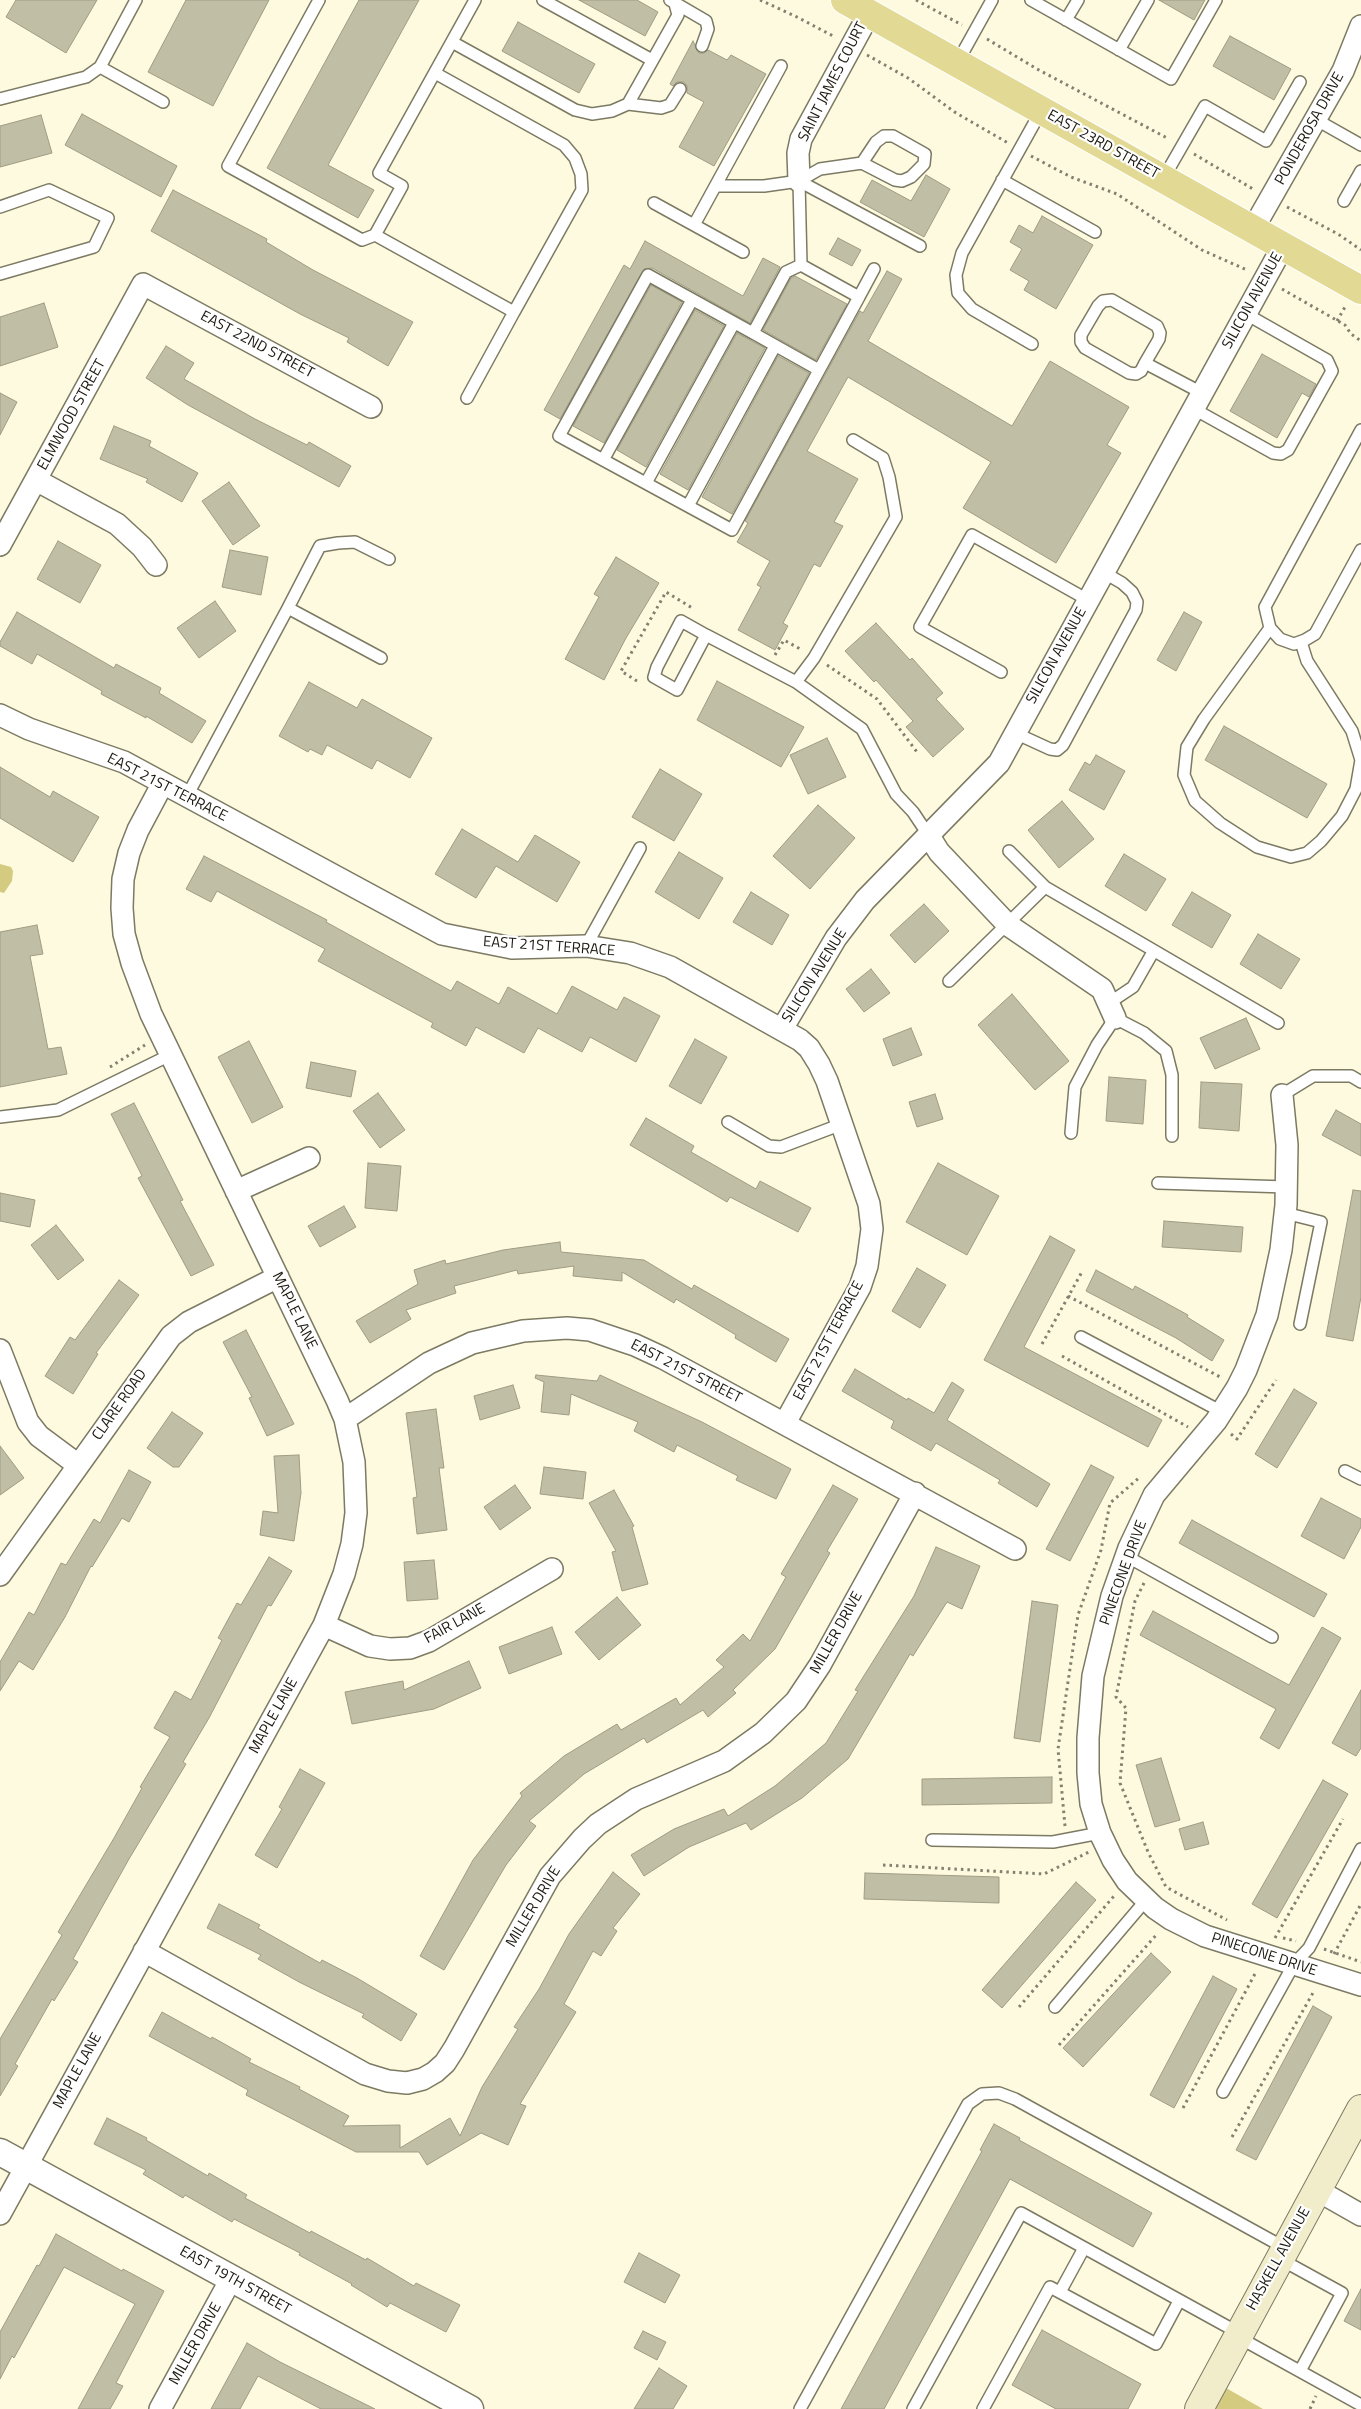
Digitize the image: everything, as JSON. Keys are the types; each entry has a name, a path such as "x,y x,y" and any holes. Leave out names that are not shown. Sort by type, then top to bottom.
{"main road":[{"name":"EAST 23RD STREET","path":"845,0 1361,290"},
{"name":"HASKELL AVENUE","path":"1199,2409 1361,2109"}],"street":[{"name":"SAINT JAMES COURT","path":"799,181 798,153 801,139 869,14"},
{"name":"PONDEROSA DRIVE","path":"1253,230 1343,71 1361,26"},
{"name":"SILICON AVENUE","path":"782,1029 836,938 866,900 990,774 998,762 1283,246"},
{"name":"EAST 22ND STREET","path":"143,284 371,407"},
{"name":"ELMWOOD STREET","path":"0,545 143,284"},
{"path":"36,480 117,524 142,546 156,565"},
{"name":"EAST 21ST TERRACE","path":"0,715 29,729 124,762 442,934 512,948 586,946 630,953 670,967 782,1029 809,1048 820,1064 869,1204 872,1229 871,1247 860,1287 785,1423"},
{"name":"MAPLE LANE","path":"0,2214 324,1625 344,1574 352,1544 356,1514 354,1462 345,1419 151,1014 132,963 124,934 122,908 123,879 129,853 138,830 162,783"},
{"path":"929,836 939,852 1008,925 1102,989 1112,1010"},
{"name":"PINECONE DRIVE","path":"1282,1095 1287,1145 1286,1214 1281,1250 1267,1315 1237,1388 1222,1412 1154,1495 1126,1556 1106,1618 1093,1676 1088,1738 1088,1773 1091,1804 1103,1839 1127,1881 1146,1900 1171,1919 1206,1936 1361,1985"},
{"path":"236,1191 309,1158"},
{"name":"CLARE ROAD","path":"0,1575 171,1336 190,1322 278,1277"},
{"name":"EAST 21ST STREET","path":"345,1419 429,1363 451,1351 498,1335 523,1330 567,1328 590,1330 635,1345 785,1423 1015,1549"},
{"path":"0,1350 28,1422 39,1436 78,1465"},
{"name":"MILLER DRIVE","path":"144,1951 366,2074 388,2081 407,2083 423,2079 435,2072 445,2063 454,2048 550,1876 582,1839 598,1824 636,1799 724,1761 763,1733 796,1701 820,1665 915,1493"},
{"name":"FAIR LANE","path":"324,1625 370,1646 390,1650 410,1648 429,1640 552,1569"},
{"name":"EAST 19TH STREET","path":"0,2152 470,2409"},
{"path":"1317,2190 1361,2215"},
{"name":"MILLER DRIVE","path":"160,2409 231,2278"}],"lane":[{"path":"0,99 86,78 100,67 136,0"},
{"path":"319,0 228,166 362,240 375,235 402,186 379,173 475,0"},
{"path":"543,0 652,60"},
{"path":"957,63 992,0"},
{"path":"1031,0 1170,79 1216,0"},
{"path":"1066,20 1078,0"},
{"path":"1120,50 1148,0"},
{"path":"628,104 678,16 673,1"},
{"path":"673,1 706,20 708,29 702,46"},
{"path":"452,42 575,110 592,114 612,111 628,104 661,108 670,105 680,89"},
{"path":"694,225 781,66"},
{"path":"100,67 163,102"},
{"path":"435,72 564,145 575,158 581,174 582,190 467,398"},
{"path":"1163,179 1205,106 1266,141 1300,82"},
{"path":"1032,344 972,309 958,293 956,275 962,253 1041,111"},
{"path":"1315,119 1361,145"},
{"path":"716,186 764,186 799,181 820,170 862,163 895,180 902,181 911,177 924,164 925,154 893,136 884,136 876,142 862,163"},
{"path":"1344,202 1361,171"},
{"path":"1002,180 1095,232"},
{"path":"799,181 920,246"},
{"path":"799,181 801,265"},
{"path":"0,207 49,190 108,218 94,247 0,274"},
{"path":"654,203 743,252"},
{"path":"375,235 514,312"},
{"path":"801,265 859,297"},
{"path":"753,333 786,272 801,265"},
{"path":"819,370 648,275 559,436 732,530 874,269"},
{"path":"603,460 692,300"},
{"path":"1112,300 1157,326 1160,333 1159,339 1145,363 1140,372 1136,374 1129,373 1085,348 1081,335 1103,301 1112,300"},
{"path":"1145,363 1273,453 1280,454 1288,450 1332,371 1327,360 1246,314"},
{"path":"646,483 734,323"},
{"path":"688,506 775,346"},
{"path":"1361,430 1264,607 1270,628 1280,639 1294,644 1314,634 1361,550"},
{"path":"796,682 814,658 896,517 883,458 854,440"},
{"path":"1001,672 920,627 972,535 1088,600"},
{"path":"187,796 320,546 338,542 355,542 389,559"},
{"path":"1015,733 1050,750 1057,750 1063,745 1136,610 1137,602 1132,592 1122,583 1104,572"},
{"path":"288,608 381,658"},
{"path":"706,635 677,690 654,677 657,667 681,622 706,635 796,682 862,729 896,794 913,812 929,836"},
{"path":"1270,628 1204,719 1187,747 1184,775 1195,801 1220,823 1257,847 1291,857 1307,853 1321,841 1342,816 1356,789 1361,760 1352,731 1307,661 1301,642"},
{"path":"586,946 640,848"},
{"path":"1009,851 1045,887 1153,952 1278,1023"},
{"path":"949,981 1045,887"},
{"path":"1071,1133 1075,1087 1097,1045 1112,1010 1133,987 1153,952"},
{"path":"1112,1010 1166,1051 1172,1075 1172,1136"},
{"path":"0,1117 58,1110 170,1055"},
{"path":"1282,1095 1313,1076 1351,1076 1361,1082"},
{"path":"728,1122 770,1146 781,1146 842,1124"},
{"path":"1158,1183 1287,1187"},
{"path":"1286,1214 1321,1222 1300,1324"},
{"path":"1081,1337 1222,1412"},
{"path":"1345,1471 1361,1479"},
{"path":"1126,1556 1272,1637"},
{"path":"932,1840 1053,1842 1103,1839"},
{"path":"1224,2092 1294,1964 1311,1944 1361,1849"},
{"path":"1055,2007 1146,1900"},
{"path":"800,2409 968,2104 982,2094 999,2093 1015,2098 1282,2253 1342,2293 1300,2371"},
{"path":"913,2409 1021,2214 1179,2300 1361,2405"},
{"path":"1060,2292 1084,2248"},
{"path":"984,2409 1050,2286 1156,2344 1179,2300"}],"path":[{"path":"760,0 836,38"},
{"path":"916,0 1037,69 1182,147 1254,190"},
{"path":"867,55 908,78 956,113 1056,170 1117,194 1196,246 1250,272"},
{"path":"1285,206 1338,234 1361,250"},
{"path":"1280,288 1344,325 1351,334 1361,341"},
{"path":"108,1068 123,1057 148,1044"},
{"path":"1042,1344 1082,1270"},
{"path":"1068,1296 1237,1388"},
{"path":"1146,1579 1136,1601 1116,1697 1126,1708 1120,1783 1148,1852 1166,1887 1230,1921"},
{"path":"883,1865 1044,1874 1103,1839"},
{"path":"1019,2007 1117,1893"},
{"path":"1232,2137 1324,1974 1361,1904"},
{"path":"1059,2045 1171,1919"},
{"path":"1267,1933 1311,1944 1361,1962"}],"shaded area":[{"path":"0,864 11,867 13,871 12,881 4,893 0,892"},
{"path":"1226,2388 1263,2409 1216,2409"}],"building":[{"path":"16,0 97,0 66,53 6,17"},
{"path":"186,0 269,0 213,106 148,72"},
{"path":"359,0 419,0 328,165 374,190 358,218 267,168"},
{"path":"579,0 637,0 658,12 645,36"},
{"path":"1159,0 1205,0 1194,20"},
{"path":"518,22 595,64 579,93 502,51"},
{"path":"1230,36 1291,69 1274,100 1213,66"},
{"path":"693,41 699,53 704,53 708,50 727,60 731,55 766,74 714,166 679,147 704,102 687,93 687,86 684,82 677,82 673,86 670,84"},
{"path":"82,114 177,166 161,197 65,145"},
{"path":"41,115 52,153 0,167 0,126"},
{"path":"926,175 950,189 924,237 860,202 872,180 911,201"},
{"path":"173,190 267,239 266,242 313,270 413,322 388,366 347,342 349,338 300,314 151,231"},
{"path":"1042,216 1093,245 1056,309 1024,290 1029,281 1010,270 1022,249 1010,242 1019,225 1033,233"},
{"path":"838,238 861,250 852,266 829,254"},
{"path":"645,241 743,296 763,258 780,267 750,323 652,268 644,269 560,419 544,410 624,265 630,269"},
{"path":"887,271 902,279 868,341 1012,426 1050,361 1129,407 1107,445 1121,453 1056,563 963,508 991,462 848,377 807,451 858,479 834,522 843,526 820,567 814,564 783,623 788,626 775,650 738,630 761,587 757,585 770,561 737,542 748,523 745,521 860,311 863,313"},
{"path":"795,276 847,304 816,360 763,330 791,278"},
{"path":"651,285 682,302 604,443 573,426"},
{"path":"44,303 58,347 0,366 0,317"},
{"path":"695,310 724,326 646,467 617,450"},
{"path":"737,333 765,348 688,490 660,474"},
{"path":"166,346 194,363 184,379 255,419 307,445 309,442 351,466 339,487 188,405 146,378"},
{"path":"1262,354 1316,384 1309,397 1302,393 1277,438 1230,411"},
{"path":"778,356 809,373 732,514 702,497"},
{"path":"0,393 17,402 0,435"},
{"path":"114,426 151,441 149,446 198,473 182,502 146,482 148,479 100,459"},
{"path":"229,482 260,526 233,545 202,501"},
{"path":"58,541 101,565 80,603 37,579"},
{"path":"230,550 268,557 261,595 222,587"},
{"path":"616,557 659,583 626,638 604,680 565,659 599,597 594,594"},
{"path":"215,601 236,631 199,658 177,628"},
{"path":"17,612 114,668 116,664 161,688 159,693 206,721 192,743 146,716 146,718 101,694 102,691 37,654 32,664 0,646 0,642"},
{"path":"1184,612 1202,622 1176,671 1157,660"},
{"path":"876,623 910,660 912,658 943,693 936,699 964,729 933,757 906,727 913,721 876,680 874,682 845,651"},
{"path":"717,681 804,727 781,767 697,720"},
{"path":"309,682 357,708 362,699 432,738 410,778 377,760 372,769 327,745 322,755 310,749 308,752 279,736"},
{"path":"1224,726 1327,784 1307,818 1205,760"},
{"path":"827,738 846,777 808,794 790,755"},
{"path":"1096,755 1125,771 1104,810 1069,790 1085,762 1090,765"},
{"path":"0,767 50,797 53,791 99,817 73,862 0,818"},
{"path":"660,769 702,794 674,841 632,817"},
{"path":"1062,801 1094,839 1059,868 1028,830"},
{"path":"818,805 855,838 810,889 773,856"},
{"path":"462,829 518,862 535,835 580,862 557,902 496,866 476,898 435,874"},
{"path":"679,852 723,878 699,919 655,892"},
{"path":"1124,854 1166,879 1146,911 1105,886"},
{"path":"204,856 327,920 326,922 451,991 457,981 499,1004 508,987 557,1014 572,986 617,1010 624,997 660,1016 636,1062 590,1037 582,1052 538,1028 524,1053 476,1027 466,1046 431,1027 433,1023 318,961 325,949 217,891 211,902 186,889"},
{"path":"751,892 789,915 772,945 733,922"},
{"path":"1192,892 1231,915 1212,948 1172,925"},
{"path":"924,904 949,931 915,963 890,935"},
{"path":"37,925 43,954 30,956 48,1049 61,1047 67,1074 0,1087 0,932"},
{"path":"1258,934 1300,959 1281,989 1240,964"},
{"path":"871,969 890,993 864,1012 846,989"},
{"path":"1012,994 1069,1061 1035,1090 978,1025"},
{"path":"1246,1018 1260,1049 1215,1069 1200,1038"},
{"path":"911,1028 922,1055 893,1066 883,1039"},
{"path":"695,1039 727,1057 701,1104 669,1086"},
{"path":"249,1041 283,1107 252,1123 218,1057"},
{"path":"311,1062 356,1071 351,1097 306,1088"},
{"path":"1109,1077 1146,1080 1143,1124 1106,1121"},
{"path":"1201,1082 1242,1084 1239,1131 1199,1128"},
{"path":"378,1093 405,1130 380,1148 353,1111"},
{"path":"935,1094 943,1119 917,1127 909,1102"},
{"path":"134,1103 183,1200 180,1201 214,1265 191,1276 138,1178 142,1176 111,1114"},
{"path":"1336,1110 1361,1124 1361,1156 1322,1135"},
{"path":"646,1118 694,1146 691,1152 756,1189 760,1181 811,1208 798,1232 730,1197 727,1202 630,1145"},
{"path":"368,1163 401,1166 397,1211 365,1208"},
{"path":"938,1163 999,1196 967,1255 906,1222"},
{"path":"1353,1190 1361,1191 1361,1297 1353,1341 1326,1336"},
{"path":"0,1193 35,1200 30,1227 0,1221"},
{"path":"344,1206 356,1227 320,1247 308,1226"},
{"path":"1164,1221 1243,1227 1241,1252 1162,1247"},
{"path":"56,1225 84,1260 58,1280 31,1245"},
{"path":"1050,1236 1075,1250 1024,1347 1162,1420 1148,1447 984,1360"},
{"path":"560,1242 561,1252 644,1260 692,1289 694,1285 789,1339 776,1362 735,1338 736,1335 676,1299 674,1303 622,1272 622,1281 573,1276 574,1266 518,1274 517,1270 454,1286 456,1293 406,1310 411,1319 370,1343 356,1321 418,1284 414,1270 445,1260 446,1264 503,1250"},
{"path":"917,1268 946,1285 920,1328 892,1311"},
{"path":"1096,1270 1133,1290 1135,1286 1188,1315 1187,1317 1224,1340 1212,1361 1176,1338 1086,1291"},
{"path":"119,1280 139,1295 96,1353 98,1354 73,1394 45,1376 70,1337 75,1340"},
{"path":"246,1330 294,1424 267,1436 249,1398 252,1397 223,1342"},
{"path":"855,1369 907,1400 908,1398 934,1413 952,1382 964,1390 947,1420 1050,1484 1037,1507 998,1483 1000,1480 936,1443 931,1451 891,1428 894,1421 842,1391"},
{"path":"536,1375 597,1381 600,1375 702,1422 791,1469 776,1499 736,1480 738,1476 677,1445 674,1452 634,1431 638,1422 571,1394 569,1415 541,1412 544,1382 535,1378"},
{"path":"513,1385 520,1408 480,1420 474,1396"},
{"path":"1294,1389 1317,1403 1277,1468 1255,1454"},
{"path":"436,1409 444,1468 439,1468 447,1530 417,1534 413,1498 417,1497 406,1413"},
{"path":"172,1412 203,1433 179,1467 173,1467 147,1448"},
{"path":"0,1446 24,1478 0,1495"},
{"path":"299,1455 301,1493 294,1541 260,1535 263,1511 278,1513 274,1456"},
{"path":"1091,1465 1114,1477 1070,1561 1046,1549"},
{"path":"544,1467 586,1472 583,1499 540,1494"},
{"path":"129,1470 151,1482 129,1522 122,1518 91,1566 65,1617 33,1670 19,1661 0,1691 0,1662 29,1612 34,1615 61,1563 66,1565 94,1519 100,1523"},
{"path":"515,1485 531,1508 500,1530 484,1507"},
{"path":"833,1485 858,1499 827,1551 830,1553 775,1649 733,1690 736,1693 708,1717 703,1710 647,1743 644,1738 584,1774 529,1821 536,1826 506,1865 444,1970 420,1956 473,1860 522,1796 520,1793 564,1756 617,1724 621,1730 676,1698 680,1705 724,1667 716,1660 743,1634 750,1641 786,1577 781,1574"},
{"path":"614,1490 634,1526 632,1527 648,1584 622,1591 612,1552 616,1551 589,1503"},
{"path":"1321,1498 1361,1519 1361,1527 1344,1559 1301,1536"},
{"path":"1192,1520 1327,1594 1314,1617 1179,1543"},
{"path":"936,1547 980,1566 962,1609 947,1602 913,1656 910,1654 848,1759 802,1798 751,1830 746,1823 689,1847 644,1876 631,1855 674,1829 724,1809 728,1816 775,1786 826,1743 858,1691 855,1690 914,1596"},
{"path":"269,1557 292,1571 271,1606 268,1605 209,1718 183,1762 186,1764 129,1859 73,1959 78,1962 54,2001 52,1999 15,2064 18,2066 0,2096 0,2039 62,1935 58,1932 114,1838 142,1788 140,1787 170,1737 154,1728 175,1691 191,1700 222,1640 218,1638 237,1603 241,1605"},
{"path":"434,1560 438,1599 407,1601 404,1562"},
{"path":"617,1597 641,1625 599,1660 575,1632"},
{"path":"1032,1601 1058,1605 1040,1742 1014,1738"},
{"path":"1153,1611 1289,1685 1322,1627 1341,1638 1279,1749 1260,1738 1276,1709 1140,1635"},
{"path":"552,1627 562,1654 509,1674 499,1647"},
{"path":"469,1661 481,1688 434,1709 352,1724 345,1692 403,1681 404,1690"},
{"path":"1361,1690 1361,1748 1356,1756 1332,1743"},
{"path":"1161,1758 1180,1820 1155,1827 1136,1765"},
{"path":"300,1769 325,1783 277,1868 255,1855 282,1809 279,1807"},
{"path":"1052,1777 1052,1803 922,1805 922,1779"},
{"path":"1323,1780 1348,1794 1277,1918 1252,1904"},
{"path":"1203,1822 1209,1844 1185,1850 1179,1829"},
{"path":"613,1872 640,1894 613,1928 617,1931 601,1956 593,1951 564,2004 576,2012 520,2104 526,2106 508,2145 481,2133 427,2165 419,2152 356,2152 246,2095 248,2090 149,2036 162,2012 211,2039 212,2037 251,2059 249,2062 300,2087 299,2089 349,2116 343,2126 400,2125 400,2148 450,2118 460,2136 482,2087 518,2029 514,2027 539,1989 569,1934"},
{"path":"865,1873 999,1877 999,1903 864,1899"},
{"path":"1076,1882 1096,1900 1002,2008 982,1990"},
{"path":"219,1904 260,1925 258,1928 320,1963 322,1960 357,1978 417,2014 401,2041 362,2017 364,2014 299,1982 258,1959 261,1955 207,1928"},
{"path":"1151,1953 1171,1972 1083,2067 1063,2048"},
{"path":"1213,1976 1237,1989 1174,2108 1150,2095"},
{"path":"1313,2006 1332,2017 1256,2160 1236,2150"},
{"path":"107,2118 147,2138 146,2140 208,2176 209,2173 247,2195 245,2198 310,2233 311,2231 366,2260 367,2258 414,2286 416,2283 460,2305 446,2332 390,2303 387,2307 352,2284 299,2255 300,2253 234,2219 232,2222 185,2195 183,2198 143,2174 146,2170 94,2144"},
{"path":"994,2124 1020,2138 1019,2140 1152,2213 1133,2247 1010,2179 884,2409 841,2409 982,2151 980,2150"},
{"path":"56,2234 122,2271 123,2269 164,2291 116,2383 123,2386 110,2409 78,2409 135,2304 64,2267 14,2358 12,2356 0,2379 0,2332"},
{"path":"639,2253 680,2275 665,2303 624,2282"},
{"path":"1361,2289 1361,2330 1344,2321"},
{"path":"1042,2330 1141,2384 1128,2409 1056,2409 1012,2385"},
{"path":"643,2331 666,2342 657,2360 634,2348"},
{"path":"247,2343 280,2362 375,2409 321,2409 258,2376 240,2409 211,2409"},
{"path":"659,2368 687,2386 673,2409 634,2409"}]}
